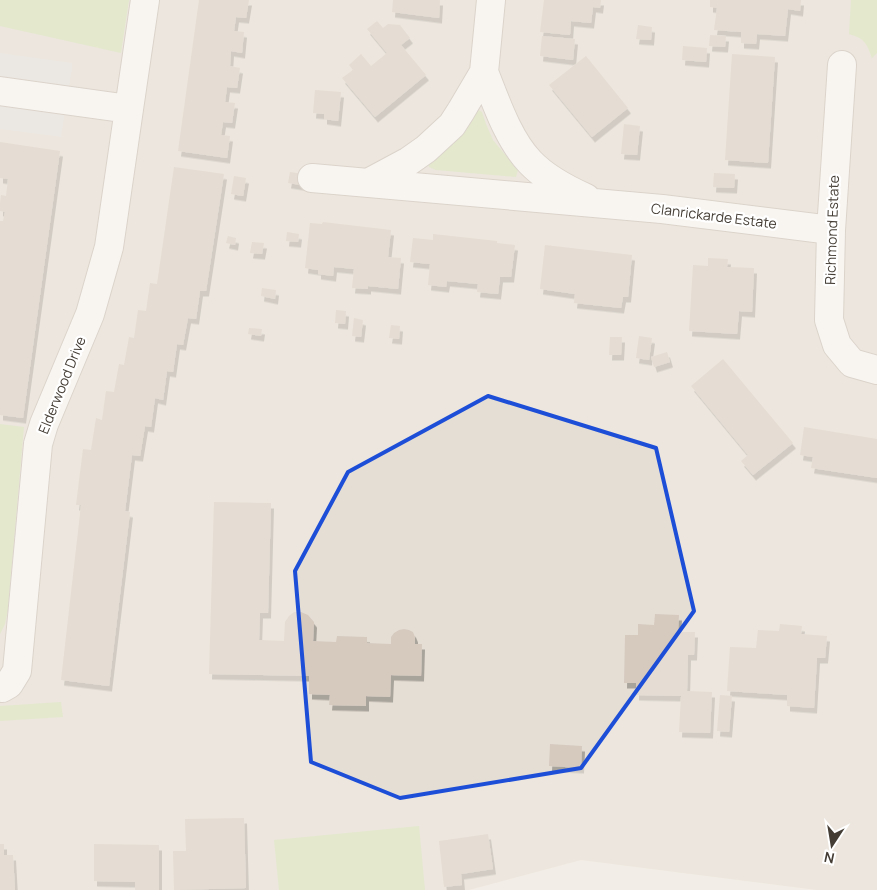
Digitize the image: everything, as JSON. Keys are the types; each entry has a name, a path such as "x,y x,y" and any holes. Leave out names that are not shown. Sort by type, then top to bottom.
{"street":[{"name":"Elderwood Drive","path":"2,688 9,684 17,671 38,444 44,424 90,314 109,247 145,0"},
{"name":"Clanrickarde Estate","path":"368,183 409,161 426,149 452,125 484,72 491,0"},
{"name":"Richmond Estate","path":"842,65 831,230 829,320 837,346 852,362 877,370"},
{"name":"Clanrickarde Estate","path":"484,72 506,126 530,163 569,190 597,203"},
{"path":"0,91 129,109"},
{"name":"Clanrickarde Estate","path":"312,178 662,209 831,230"}],"highlighted area":[{"path":"488,396 656,448 694,611 581,768 400,798 311,762 295,571 348,472"}],"shaded area":[{"path":"0,0 877,0 877,890 817,890 581,860 469,890 0,890"},
{"path":"0,53 73,63 61,137 0,129"}],"green space":[{"path":"0,0 129,0 121,53 0,26"},
{"path":"851,0 877,0 877,53 872,58 864,42 849,34"},
{"path":"476,110 482,112 493,140 518,170 516,177 436,170 429,167 428,162 436,154 445,150 462,133"},
{"path":"0,424 24,427 8,610 5,624 0,634"},
{"path":"61,702 63,717 0,721 0,706"},
{"path":"419,826 425,890 279,890 274,840"}],"building":[{"path":"199,0 249,0 246,18 236,17 234,31 244,32 242,53 231,51 230,66 240,68 237,88 227,87 225,102 235,103 232,123 223,122 221,135 230,136 227,158 178,151"},
{"path":"393,0 440,0 439,18 392,12"},
{"path":"544,0 601,0 600,8 593,7 591,23 571,21 570,35 540,32"},
{"path":"710,0 801,0 800,11 788,9 785,36 757,34 756,44 741,43 741,32 714,30 717,8 710,7"},
{"path":"377,21 383,28 388,24 400,25 410,38 401,45 426,75 375,117 342,78 353,70 349,65 361,54 371,66 387,53 367,29"},
{"path":"638,25 652,27 651,40 636,39"},
{"path":"710,35 726,36 725,47 709,46"},
{"path":"542,36 575,39 573,60 540,56"},
{"path":"683,46 707,48 706,62 682,60"},
{"path":"732,54 775,57 768,163 725,160"},
{"path":"586,56 628,108 592,137 549,85"},
{"path":"315,90 341,92 338,121 324,119 324,114 313,113"},
{"path":"624,124 640,126 637,155 621,154"},
{"path":"0,142 60,151 23,418 0,415 0,221 3,221 5,212 0,211 0,203 1,195 6,196 8,179 0,178"},
{"path":"174,167 224,174 206,291 200,291 196,319 188,318 183,345 177,344 173,372 167,371 163,400 155,398 151,427 145,426 140,456 132,455 125,511 130,512 109,686 61,680 81,505 76,505 83,449 91,450 96,418 102,420 106,391 114,392 119,364 124,365 129,337 134,338 138,310 146,311 150,283 157,284"},
{"path":"290,172 303,174 301,185 288,183"},
{"path":"714,173 735,174 734,188 713,187"},
{"path":"234,176 246,178 243,196 231,194"},
{"path":"323,222 391,230 388,257 401,258 398,289 368,286 368,289 352,288 354,269 334,267 333,276 318,274 318,270 305,268 310,223 322,224"},
{"path":"287,232 299,234 298,242 286,241"},
{"path":"433,234 497,241 497,243 515,245 511,277 500,277 498,294 477,292 478,284 447,281 446,287 428,285 430,264 410,262 413,238 433,240"},
{"path":"228,236 236,238 235,245 226,243"},
{"path":"252,242 264,243 262,254 250,253"},
{"path":"545,245 632,255 628,297 623,297 621,308 574,303 575,294 540,289"},
{"path":"708,258 728,259 727,267 754,268 752,312 739,311 737,334 689,331 693,265 708,266"},
{"path":"262,288 276,290 275,299 261,296"},
{"path":"336,310 346,311 345,324 335,323"},
{"path":"354,318 363,320 361,337 352,336"},
{"path":"391,325 400,326 399,339 389,338"},
{"path":"249,328 262,329 261,336 248,334"},
{"path":"639,336 652,338 649,360 636,358"},
{"path":"610,337 622,337 621,355 609,355"},
{"path":"667,352 670,362 654,367 651,357"},
{"path":"723,359 793,443 753,475 741,461 748,455 691,386"},
{"path":"804,427 877,439 877,478 811,468 813,457 800,455"},
{"path":"214,502 271,503 268,613 260,613 259,640 284,641 285,622 294,612 308,615 314,622 313,641 336,642 337,636 367,637 367,643 391,644 391,637 394,633 404,629 409,630 413,632 415,644 422,644 421,676 391,675 390,697 366,696 366,706 329,705 330,695 309,694 309,676 209,674"},
{"path":"655,614 679,615 678,632 695,632 694,655 688,655 687,691 712,692 710,733 679,732 681,696 636,695 636,683 624,683 625,635 638,635 638,624 654,625"},
{"path":"780,624 802,626 801,634 827,636 825,658 817,658 814,708 787,706 787,695 727,691 730,647 756,648 758,630 779,631"},
{"path":"720,695 732,696 729,732 717,731"},
{"path":"550,744 582,746 581,768 549,766"},
{"path":"244,818 246,888 174,890 173,851 186,851 185,819"},
{"path":"488,834 493,869 461,874 462,885 444,887 439,841"},
{"path":"0,844 4,844 4,855 13,855 15,890 0,890"},
{"path":"94,844 159,845 159,890 135,890 135,882 94,881"}]}
